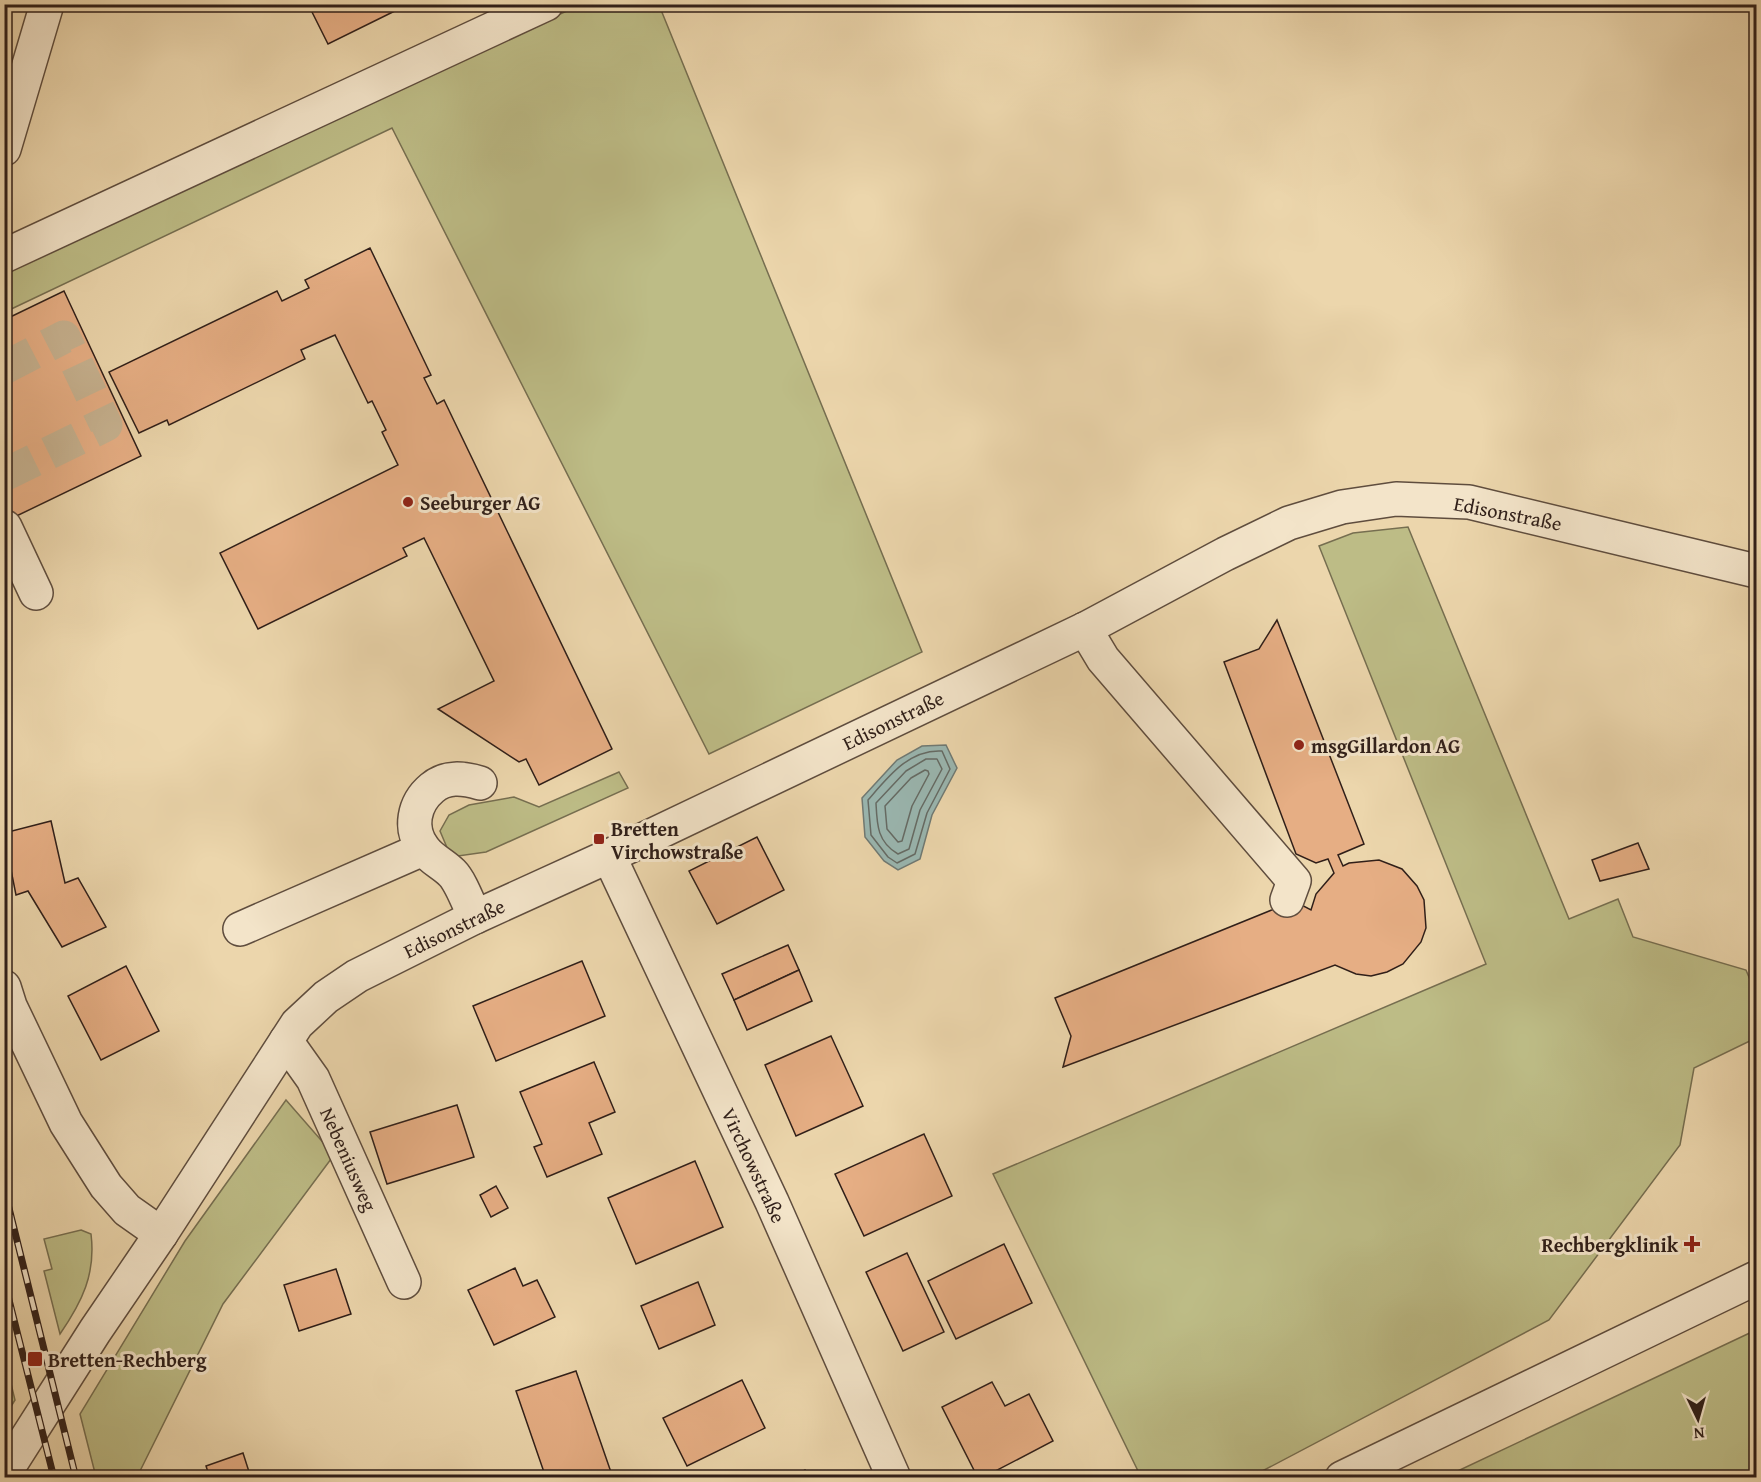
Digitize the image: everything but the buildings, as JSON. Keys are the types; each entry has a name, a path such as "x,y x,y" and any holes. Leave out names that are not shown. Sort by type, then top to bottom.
{"street":[{"path":"4,149 47,4"},
{"path":"4,256 546,4"},
{"name":"Edisonstraße","path":"4,1474 297,1024 334,991 357,976 475,917 609,856 1085,629 1225,554 1289,523 1342,507 1396,499 1469,502 1756,571"},
{"path":"5,527 36,593"},
{"path":"1085,629 1104,659 1293,881 1287,900"},
{"path":"475,917 453,874 423,849 417,837 415,823 417,808 424,794 436,784 450,779 465,778 480,783"},
{"path":"240,929 423,849"},
{"name":"Virchowstraße","path":"609,856 772,1202 894,1478"},
{"path":"4,987 10,1006 66,1124 106,1186 127,1210 161,1234"},
{"name":"Nebeniusweg","path":"286,1041 313,1079 404,1282"},
{"path":"1342,1478 1756,1278"}],"shaded area":[{"path":"580,5 659,5 922,652 709,754 392,128 5,312 5,265"},
{"path":"1408,527 1569,919 1618,899 1633,937 1746,970 1756,994 1756,1038 1694,1068 1680,1145 1549,1320 1251,1477 1141,1477 993,1174 1486,964 1319,546 1353,533"},
{"path":"619,772 628,788 486,852 451,857 440,831 449,815 469,805 514,797 539,807"},
{"path":"286,1100 334,1155 223,1304 137,1477 96,1477 80,1414 185,1241"},
{"path":"81,1230 91,1234 89,1275 81,1299 60,1334 44,1271 52,1269 44,1239"},
{"path":"1756,1330 1756,1477 1445,1477"},
{"path":"5,1359 15,1400 4,1416"}],"water":[{"path":"946,745 957,768 932,815 920,859 898,870 884,861 865,837 862,798 897,760 922,746"}],"tunnel":[{"path":"4,368 64,337 106,425 4,475"}],"railway":[{"path":"4,1188 76,1478"},
{"path":"4,1280 54,1478"}],"place":[{"name":"Seeburger AG","path":"408,502"},
{"name":"msgGillardon AG","path":"1299,745"},
{"name":"Bretten Virchowstraße","path":"599,839"},
{"name":"Rechbergklinik","path":"1692,1244"},
{"name":"Bretten-Rechberg","path":"35,1359"}]}
